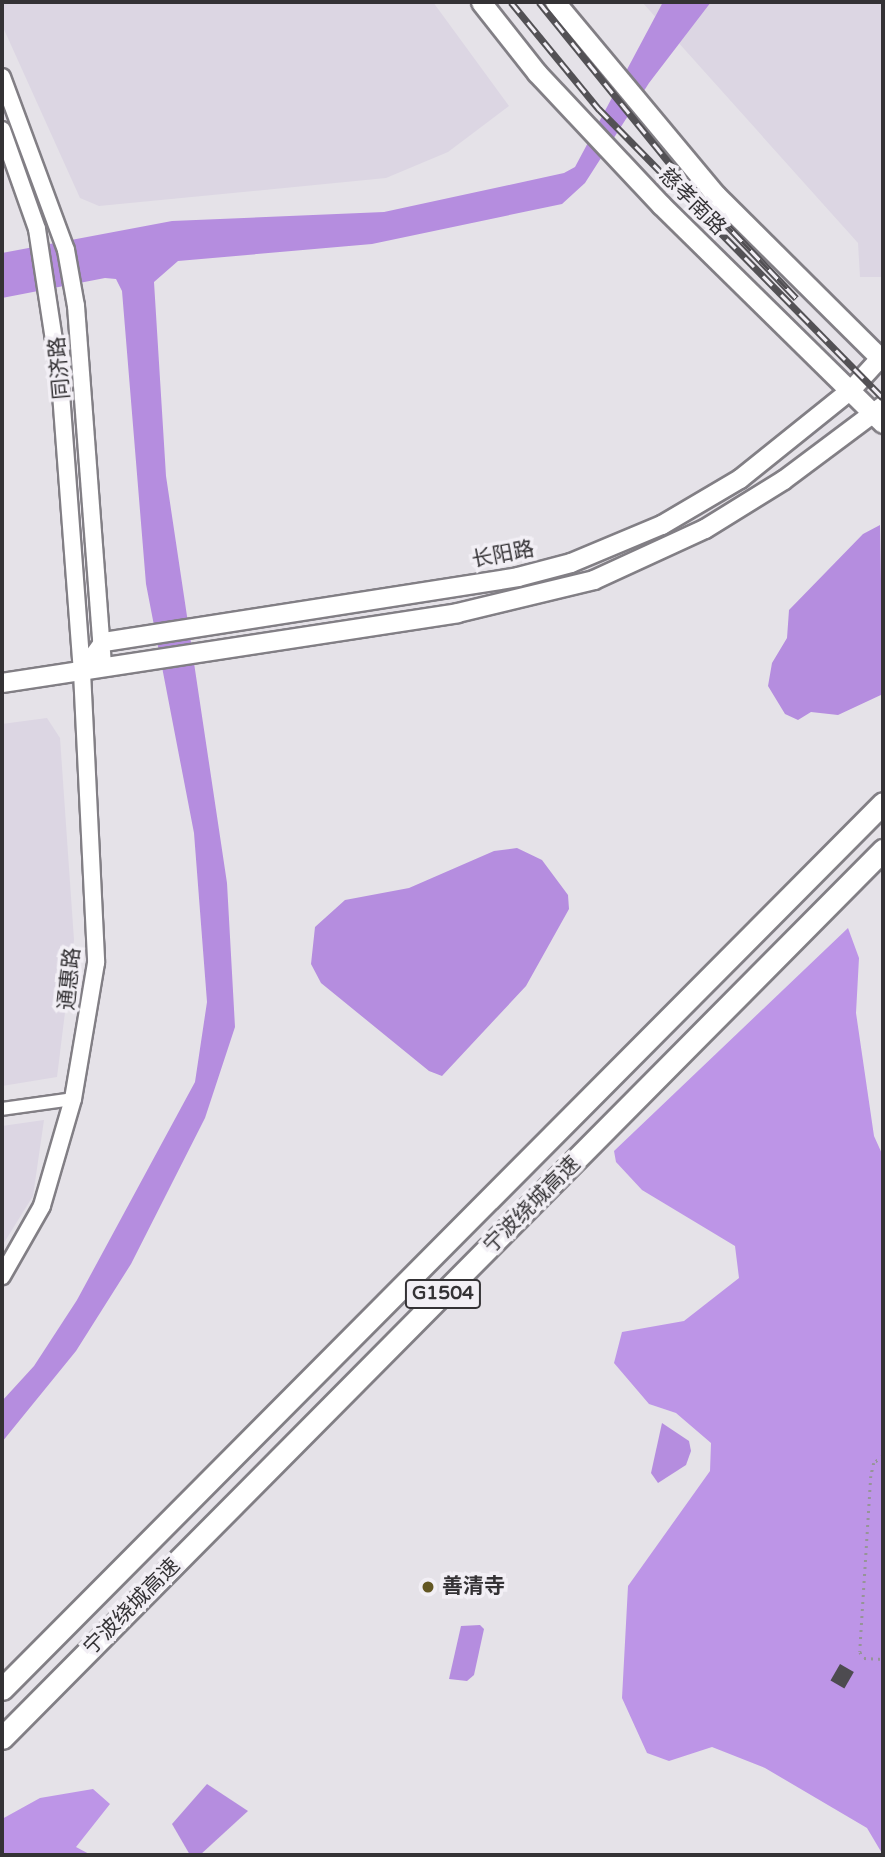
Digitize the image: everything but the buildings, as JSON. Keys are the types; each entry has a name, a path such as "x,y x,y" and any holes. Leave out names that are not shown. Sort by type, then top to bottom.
{"highway":[{"name":"宁波绕城高速","path":"2,1689 883,803"},
{"name":"宁波绕城高速","path":"2,1738 883,850"}],"main road":[{"name":"慈孝南路","path":"481,2 579,118 622,164 880,414"},
{"name":"慈孝南路","path":"555,2 716,195 882,358"},
{"name":"长阳路","path":"104,642 518,577 571,563 662,525 740,479 853,388 882,358"},
{"path":"2,683 458,613 594,580 705,529 880,414"},
{"path":"82,671 104,642"}],"street":[{"name":"同济路","path":"2,77 66,250 73,289 104,642 103,668"},
{"name":"同济路","path":"2,130 38,234 47,290 60,380 82,671"},
{"name":"通惠路","path":"2,1276 42,1206 73,1099 96,963 82,671"},
{"path":"2,1109 73,1099"}],"path":[{"path":"883,1456 871,1476 860,1652 864,1658 883,1659"}],"shaded area":[{"path":"2,2 433,2 509,106 448,152 386,178 99,206 80,198 2,25"},
{"path":"642,2 883,2 883,277 860,277 858,243"},
{"path":"663,2 711,2 649,83 585,183 562,204 372,244 178,261 154,282 166,476 227,883 235,1027 205,1118 131,1264 76,1351 2,1442 2,1401 34,1366 77,1300 195,1082 207,1002 194,833 146,584 122,291 116,279 105,278 2,298 2,253 172,221 384,212 564,173 575,167"},
{"path":"880,525 883,694 838,715 811,712 798,720 785,714 768,686 772,663 787,638 789,610 863,534"},
{"path":"47,718 60,738 74,940 57,1077 2,1086 2,724"},
{"path":"517,848 542,860 568,895 569,909 526,986 442,1076 429,1071 321,983 311,964 315,927 345,900 409,888 494,851"},
{"path":"848,928 859,958 856,1013 874,1136 883,1156 883,1855 867,1828 765,1768 712,1747 669,1761 647,1753 622,1698 628,1586 710,1471 711,1443 676,1413 649,1404 614,1363 622,1332 684,1321 739,1278 735,1246 642,1190 616,1162 614,1151"},
{"path":"44,1120 33,1196 2,1246 2,1126"},
{"path":"662,1423 689,1441 691,1451 686,1465 658,1483 651,1473"},
{"path":"480,1625 484,1629 474,1675 467,1681 449,1679 461,1626"},
{"path":"207,1784 248,1811 200,1855 190,1855 172,1824"},
{"path":"93,1789 110,1804 76,1847 91,1855 2,1855 2,1819 40,1798"}],"railway":[{"path":"511,2 599,109 883,398"},
{"path":"539,2 679,175 796,298"}],"place":[{"name":"善清寺","path":"428,1587"}]}
